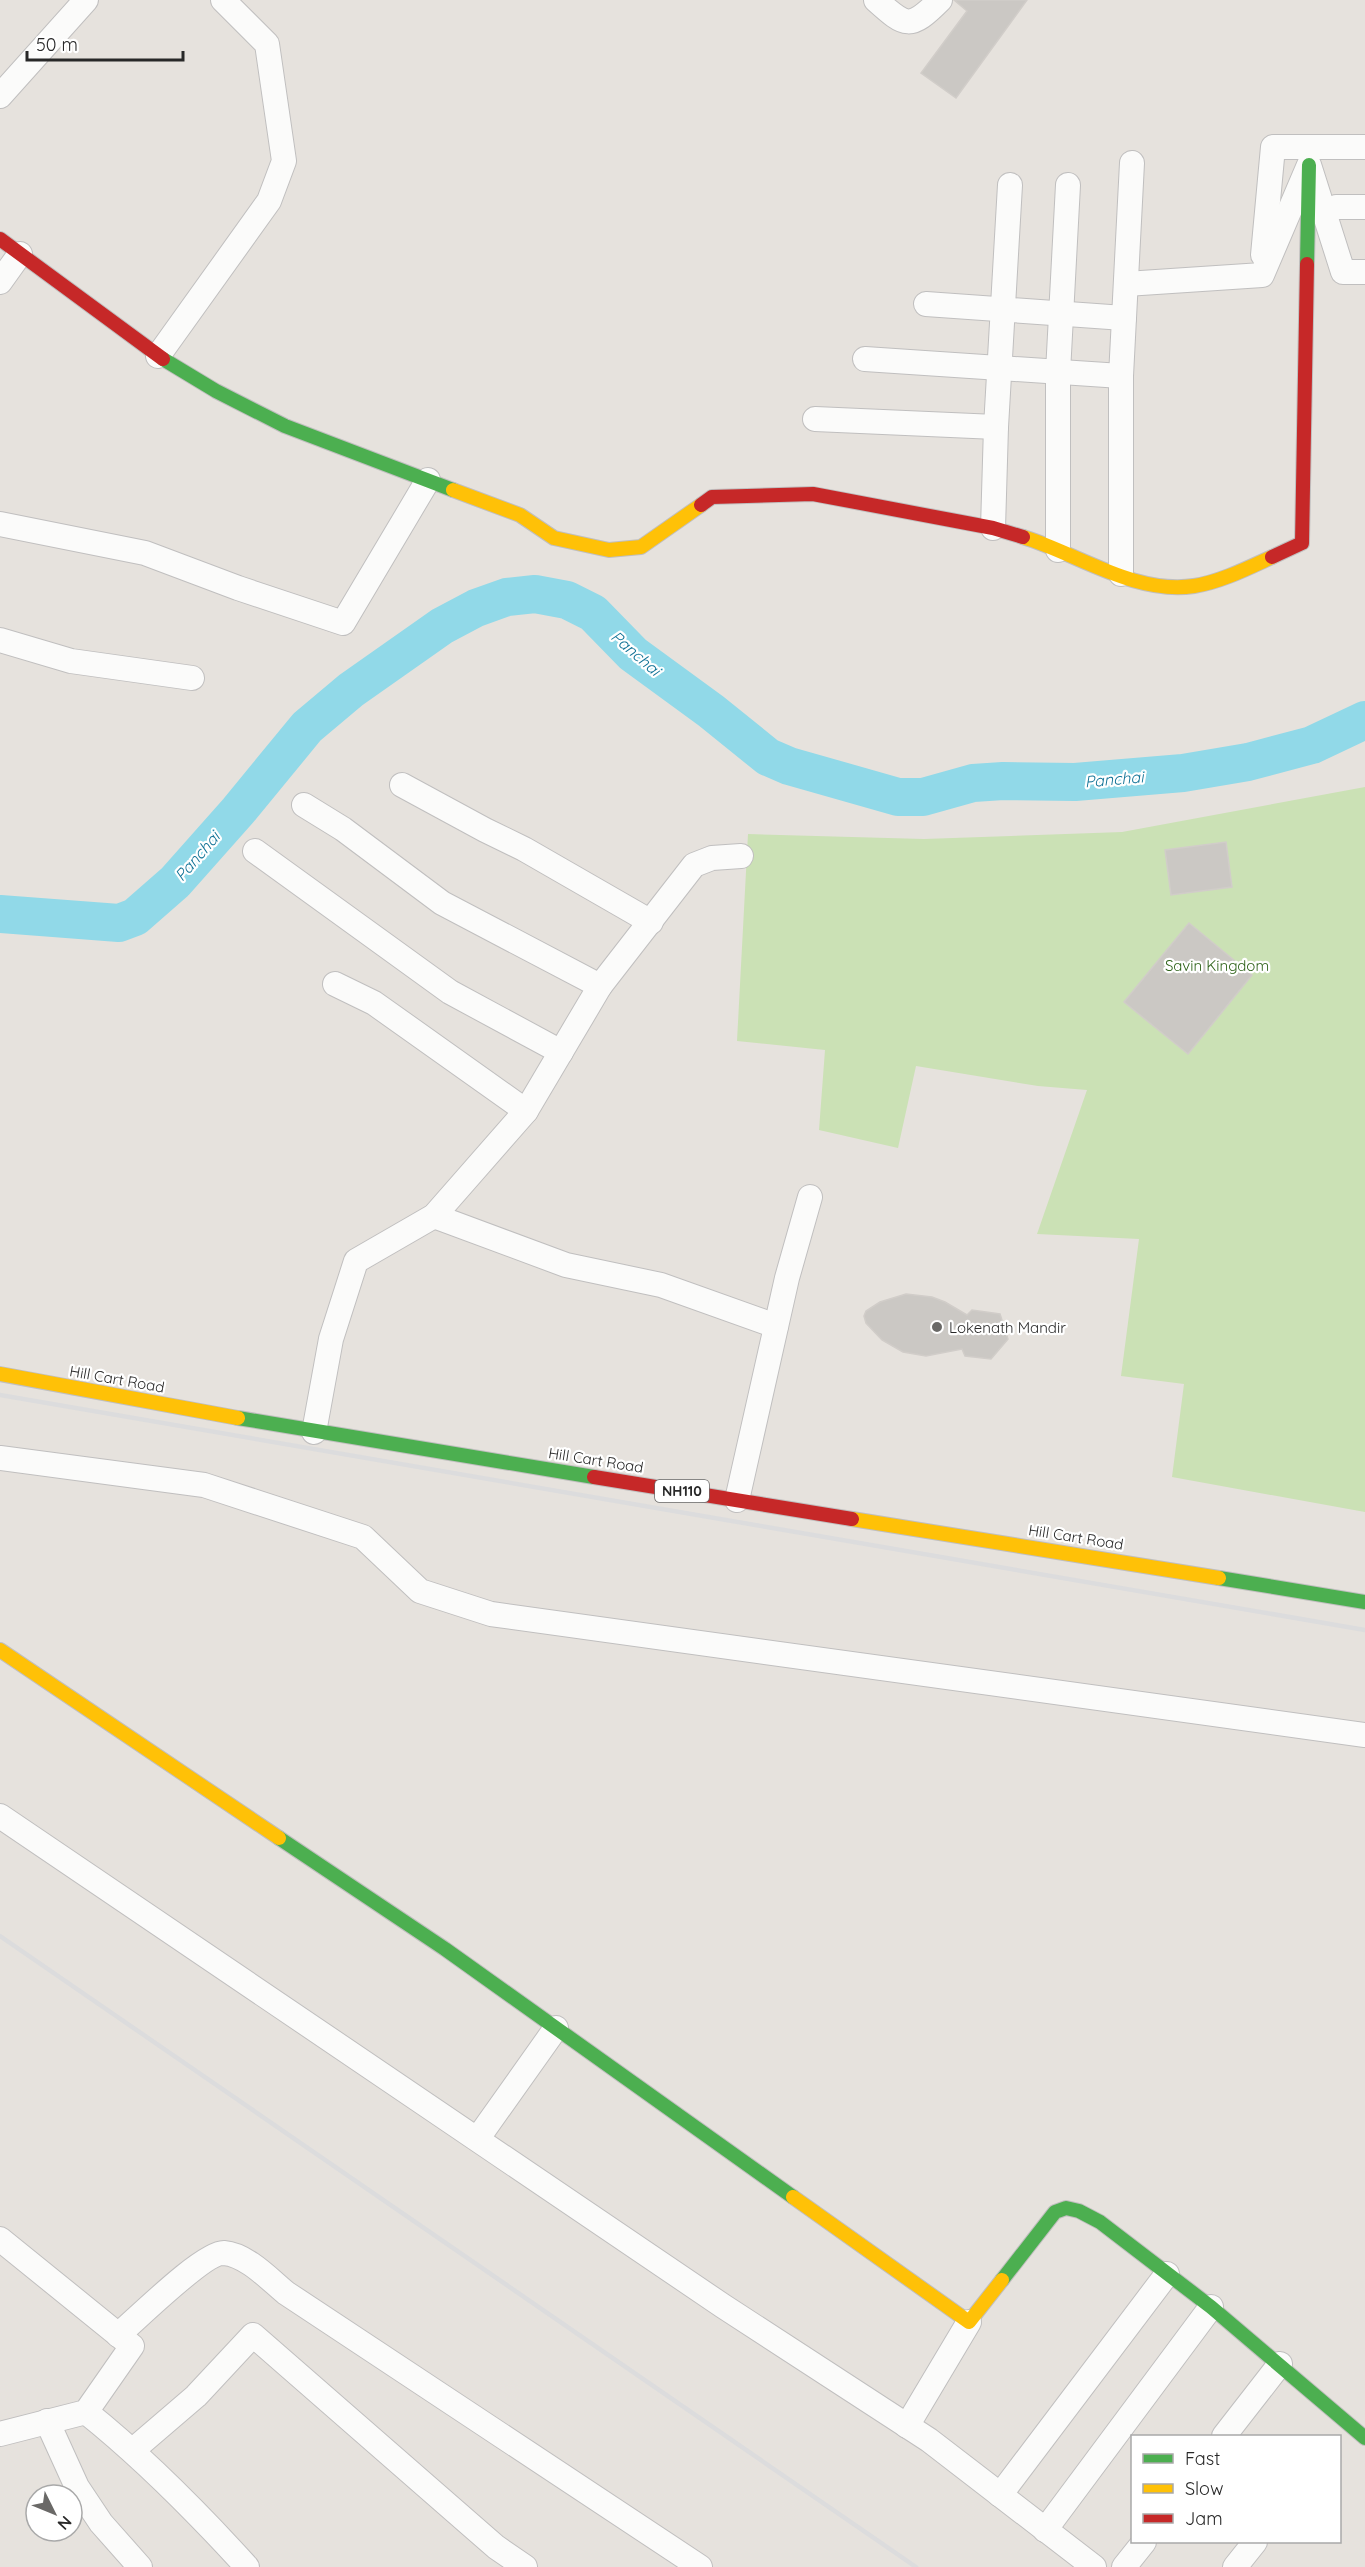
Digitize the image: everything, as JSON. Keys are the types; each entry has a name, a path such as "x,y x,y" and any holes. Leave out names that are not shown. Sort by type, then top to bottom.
{"main road":[{"path":"0,239 68,286 158,356 216,391 285,426 520,515 554,538 609,550 640,548 712,497 813,494 993,528 1144,583 1173,588 1196,586 1247,568 1302,543 1309,165"},
{"name":"Hill Cart Road","path":"0,1374 314,1432 1365,1602"},
{"path":"0,1650 435,1942 969,2322 1056,2212 1066,2208 1079,2211 1100,2222 1280,2364 1351,2433"}],"street":[{"path":"0,96 86,0"},
{"path":"158,356 268,201 284,161 267,44 223,0"},
{"path":"876,0 895,17 906,22 924,17 940,0"},
{"path":"1262,275 1273,147 1365,147"},
{"path":"1121,574 1121,376 1132,163"},
{"path":"1262,275 1309,165"},
{"path":"1309,165 1343,272 1365,272"},
{"path":"993,528 996,427 1010,185"},
{"path":"1058,550 1058,372 1068,185"},
{"path":"1336,207 1365,207"},
{"path":"0,282 20,254"},
{"path":"1126,284 1262,275"},
{"path":"926,304 1124,318"},
{"path":"865,360 1121,376"},
{"path":"815,419 996,427"},
{"path":"0,524 145,554 343,623 428,480"},
{"path":"0,640 71,661 192,678"},
{"path":"402,785 524,849 651,922"},
{"path":"304,806 344,829 442,903 600,986"},
{"path":"255,851 450,992 561,1052"},
{"path":"314,1432 331,1339 356,1261 434,1216 526,1111 600,986 694,865 712,858 741,856"},
{"path":"335,984 374,1004 526,1111"},
{"path":"737,1500 776,1326 810,1197"},
{"path":"434,1216 566,1265 661,1285 776,1326"},
{"path":"0,1458 215,1489 363,1537 420,1591 491,1614 1365,1735"},
{"path":"0,1816 723,2306 907,2426 1094,2567"},
{"path":"477,2138 556,2028"},
{"path":"0,2239 132,2346 86,2412 0,2434"},
{"path":"118,2335 198,2264 217,2254 226,2253 242,2259 286,2293 700,2567"},
{"path":"1000,2495 1167,2274"},
{"path":"1045,2530 1210,2307"},
{"path":"907,2426 969,2322"},
{"path":"133,2450 196,2396 253,2335 496,2547 525,2567"},
{"path":"1225,2435 1280,2364"},
{"path":"86,2412 133,2450 186,2500 246,2567"},
{"path":"47,2421 77,2487 101,2523 140,2567"},
{"path":"1124,2567 1142,2543"},
{"path":"1235,2567 1254,2543"}],"green space":[{"name":"Savin Kingdom","path":"1365,787 1365,1512 1172,1477 1184,1384 1121,1376 1139,1239 1037,1234 1087,1090 1038,1086 916,1066 898,1148 819,1130 825,1050 737,1041 748,834 924,839 1122,832"}],"building":[{"path":"954,0 1027,0 956,98 921,73 967,11"},
{"path":"1226,842 1232,887 1171,895 1165,850"},
{"path":"1189,923 1252,975 1188,1054 1124,1002"},
{"name":"Lokenath Mandir","path":"906,1294 932,1297 967,1315 972,1310 1000,1314 1008,1339 991,1359 965,1356 962,1349 926,1356 903,1352 882,1340 866,1323 864,1316 866,1311 880,1302"}],"waterway":[{"name":"Panchai","path":"0,914 119,923 135,917 175,882 238,811 307,727 351,690 442,626 476,608 507,597 535,594 567,600 593,613 633,654 711,711 768,757 789,766 898,797 923,797 973,783 1075,782 1183,773 1248,762 1312,745 1365,720"}],"railway":[{"path":"0,1395 1365,1630"},
{"path":"0,1936 916,2567"}],"traffic: fast":[{"path":"1307,264 1309,165"},
{"path":"163,359 216,391 285,426 453,490"},
{"path":"238,1418 594,1477"},
{"path":"1219,1578 1365,1602"},
{"path":"279,1838 445,1949 793,2197"},
{"path":"1002,2280 1055,2212 1066,2208 1079,2211 1100,2222 1211,2307 1365,2438"}],"traffic: slow":[{"path":"453,490 520,515 554,538 609,550 641,547 701,505"},
{"path":"1023,537 1128,579 1172,587 1194,586 1214,581 1272,557"},
{"path":"0,1374 238,1418"},
{"path":"852,1519 1219,1578"},
{"path":"0,1650 279,1838"},
{"path":"793,2197 969,2322 1002,2280"}],"traffic: jam":[{"path":"0,239 163,359"},
{"path":"1272,557 1302,543 1307,264"},
{"path":"701,505 712,497 813,494 993,528 1023,537"},
{"path":"594,1477 852,1519"}],"place":[{"name":"Lokenath Mandir","path":"937,1327"}]}
